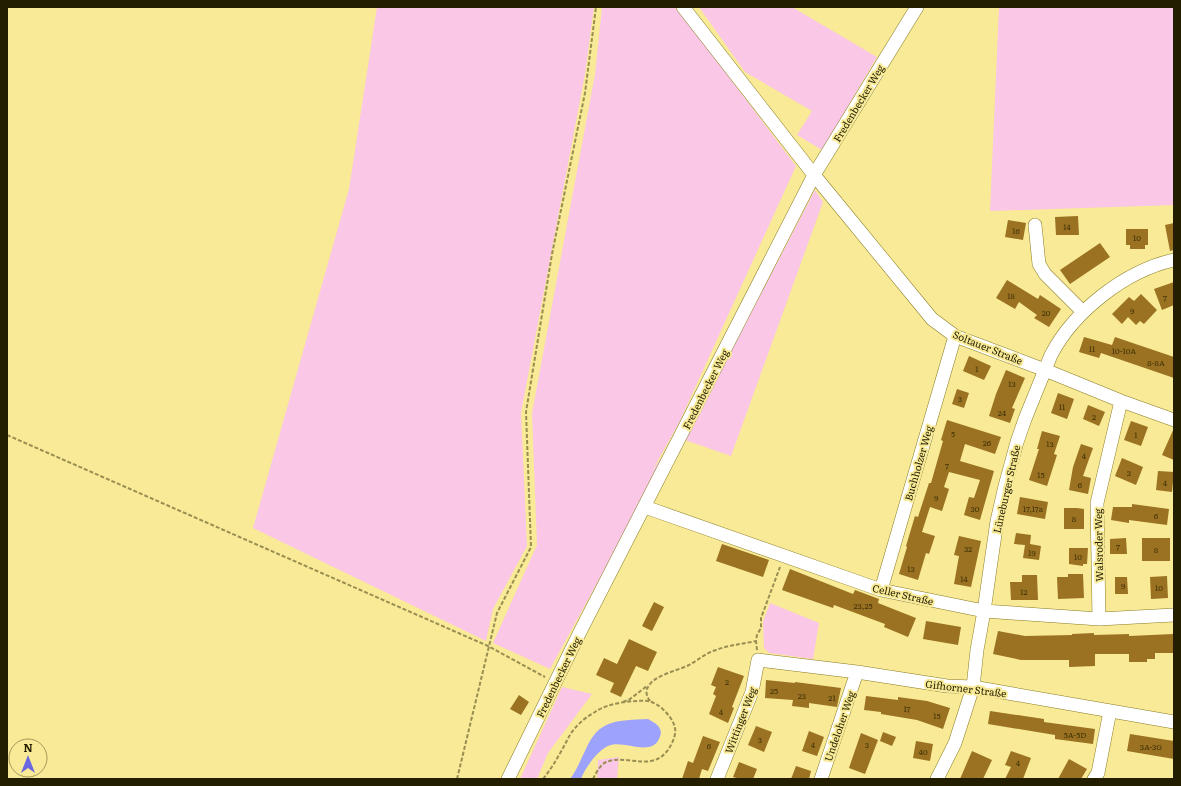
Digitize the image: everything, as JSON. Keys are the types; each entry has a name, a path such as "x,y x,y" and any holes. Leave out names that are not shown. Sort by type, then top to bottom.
{"street":[{"name":"Soltauer Straße","path":"683,7 814,175 932,319 955,336 1174,420"},
{"name":"Fredenbecker Weg","path":"508,779 555,683 814,175 917,7"},
{"path":"1035,226 1039,264 1045,274 1083,312"},
{"name":"Lüneburger Straße","path":"937,779 955,743 973,687 977,650 997,521 1017,442 1045,370 1056,346 1072,324 1100,297 1130,278 1158,265 1174,260"},
{"name":"Buchholzer Weg","path":"882,590 955,336"},
{"name":"Walsroder Weg","path":"1099,619 1097,503 1122,401"},
{"name":"Celler Straße","path":"645,507 882,590 984,611 1099,619 1174,615"},
{"name":"Gifhorner Straße","path":"758,660 857,672 947,686 973,687 1174,722"},
{"name":"Wittinger Weg","path":"717,779 752,692 758,660"},
{"name":"Undeloher Weg","path":"821,779 857,672"},
{"path":"1094,779 1098,773 1110,711"}],"path":[{"path":"457,779 497,612 531,547 526,412 552,254 585,93 596,7"},
{"path":"7,435 488,646 555,683"},
{"path":"758,660 756,641 757,635 761,628 761,618 784,556"},
{"path":"618,704 630,699 666,673 689,664 714,650 756,641"},
{"path":"648,685 646,691 650,702"},
{"path":"543,779 575,728 596,711 605,706 636,702 650,702 664,710 673,722 675,729 674,737 668,750 659,758 652,761 606,762 593,779"}],"shaded area":[{"path":"377,7 594,7 585,74 521,413 527,546 493,609 486,641 253,528 349,189"},
{"path":"602,7 674,7 682,15 796,166 679,423 652,471 682,428 550,669 493,643 537,545 532,413 595,74"},
{"path":"699,7 792,7 877,57 822,150 797,135 812,111 745,72"},
{"path":"999,7 1174,7 1174,205 990,211"},
{"path":"815,190 823,202 731,456 685,440"},
{"path":"770,603 819,623 813,659 769,653 764,648 763,622"},
{"path":"562,687 592,694 548,753 537,779 520,779"},
{"path":"619,757 617,779 597,779 598,760"}],"water":[{"path":"648,719 657,724 661,730 659,740 654,745 641,747 614,744 608,746 592,760 581,779 570,779 577,769 590,740 596,732 610,723 618,721"}],"building":[{"path":"1078,216 1079,235 1056,235 1055,217"},
{"path":"1008,220 1026,223 1023,240 1005,237"},
{"path":"1174,223 1174,250 1170,251 1165,225"},
{"path":"1126,229 1148,229 1148,245 1145,245 1145,249 1130,249 1130,245 1126,245"},
{"path":"1100,243 1110,257 1070,284 1060,270"},
{"path":"1007,280 1038,299 1040,295 1061,309 1049,327 1034,318 1037,315 1019,302 1015,309 996,298"},
{"path":"1174,282 1174,305 1162,310 1154,289"},
{"path":"1141,294 1157,310 1144,324 1140,321 1136,325 1128,317 1122,324 1112,314 1129,297 1134,301"},
{"path":"1084,337 1112,345 1115,337 1174,357 1174,378 1101,353 1099,358 1079,352"},
{"path":"969,356 991,366 984,380 963,371"},
{"path":"1006,370 1025,378 1012,408 1015,409 1010,423 989,416"},
{"path":"957,389 969,393 964,408 952,404"},
{"path":"1058,393 1074,399 1067,419 1051,413"},
{"path":"1088,405 1105,412 1099,426 1083,419"},
{"path":"947,420 1001,437 995,454 965,444 960,461 994,471 980,520 964,515 969,497 974,498 980,480 949,472 944,487 949,489 942,511 930,507 922,532 935,536 929,554 926,553 918,580 899,574 915,516 918,517 929,483 931,483 943,441 941,440"},
{"path":"1131,421 1148,427 1141,446 1124,440"},
{"path":"1174,428 1174,460 1162,455"},
{"path":"1042,431 1060,436 1054,454 1057,455 1047,486 1029,480 1039,449 1037,449"},
{"path":"1081,444 1093,448 1083,476 1091,478 1088,494 1069,490 1073,467"},
{"path":"1122,458 1143,467 1136,485 1115,476"},
{"path":"1158,471 1174,472 1172,492 1156,490"},
{"path":"1020,497 1048,502 1045,519 1017,514"},
{"path":"1132,504 1169,509 1167,525 1129,520 1129,523 1111,520 1113,507 1132,507"},
{"path":"1064,508 1084,509 1084,529 1064,529"},
{"path":"1016,533 1031,535 1030,544 1041,546 1039,560 1023,558 1025,545 1014,544"},
{"path":"959,536 981,541 971,587 954,584 959,556 954,555"},
{"path":"1126,538 1127,554 1110,554 1110,539"},
{"path":"1142,538 1170,538 1170,561 1142,561"},
{"path":"722,544 769,560 763,577 716,561"},
{"path":"1069,548 1088,548 1087,564 1083,564 1083,566 1069,564"},
{"path":"790,569 853,594 855,590 879,599 878,603 916,618 908,637 884,627 885,624 834,605 833,608 782,590"},
{"path":"1068,574 1083,574 1084,598 1058,599 1057,577 1068,577"},
{"path":"1022,575 1037,575 1038,600 1011,600 1010,582 1022,582"},
{"path":"1167,576 1168,598 1151,599 1150,577"},
{"path":"1115,577 1127,577 1128,594 1115,594"},
{"path":"654,602 664,607 652,631 642,626"},
{"path":"926,621 961,627 958,645 923,639"},
{"path":"998,631 1025,636 1094,633 1094,635 1129,634 1129,636 1174,634 1174,653 1155,653 1155,659 1147,659 1147,662 1129,662 1129,654 1095,654 1095,666 1069,667 1069,660 1021,660 993,654"},
{"path":"629,639 657,652 648,671 636,666 621,697 610,692 614,683 596,675 604,658 617,664"},
{"path":"718,667 744,676 732,707 734,708 728,723 709,714 716,696 713,694 716,687 711,685"},
{"path":"766,680 841,688 837,707 809,703 809,708 792,706 793,700 765,698"},
{"path":"519,695 529,702 521,715 510,709"},
{"path":"866,696 898,700 898,697 927,701 950,708 943,729 917,720 864,710"},
{"path":"990,711 1044,719 1044,722 1095,729 1093,744 1055,739 1055,735 988,724"},
{"path":"756,726 772,732 764,752 748,745"},
{"path":"809,731 824,737 817,756 802,751"},
{"path":"883,732 896,737 892,746 880,741"},
{"path":"861,733 878,740 865,774 849,768"},
{"path":"1130,734 1174,741 1174,759 1127,751"},
{"path":"703,736 720,742 708,771 702,769 699,779 682,779 688,761 693,763"},
{"path":"916,741 933,744 930,761 913,758"},
{"path":"972,751 992,760 983,779 960,779"},
{"path":"1011,751 1031,758 1023,779 1005,779 1011,767 1005,765"},
{"path":"1069,759 1087,769 1081,779 1058,779"},
{"path":"739,762 757,769 753,779 740,779 733,777"},
{"path":"796,766 811,771 809,779 791,779"}]}
